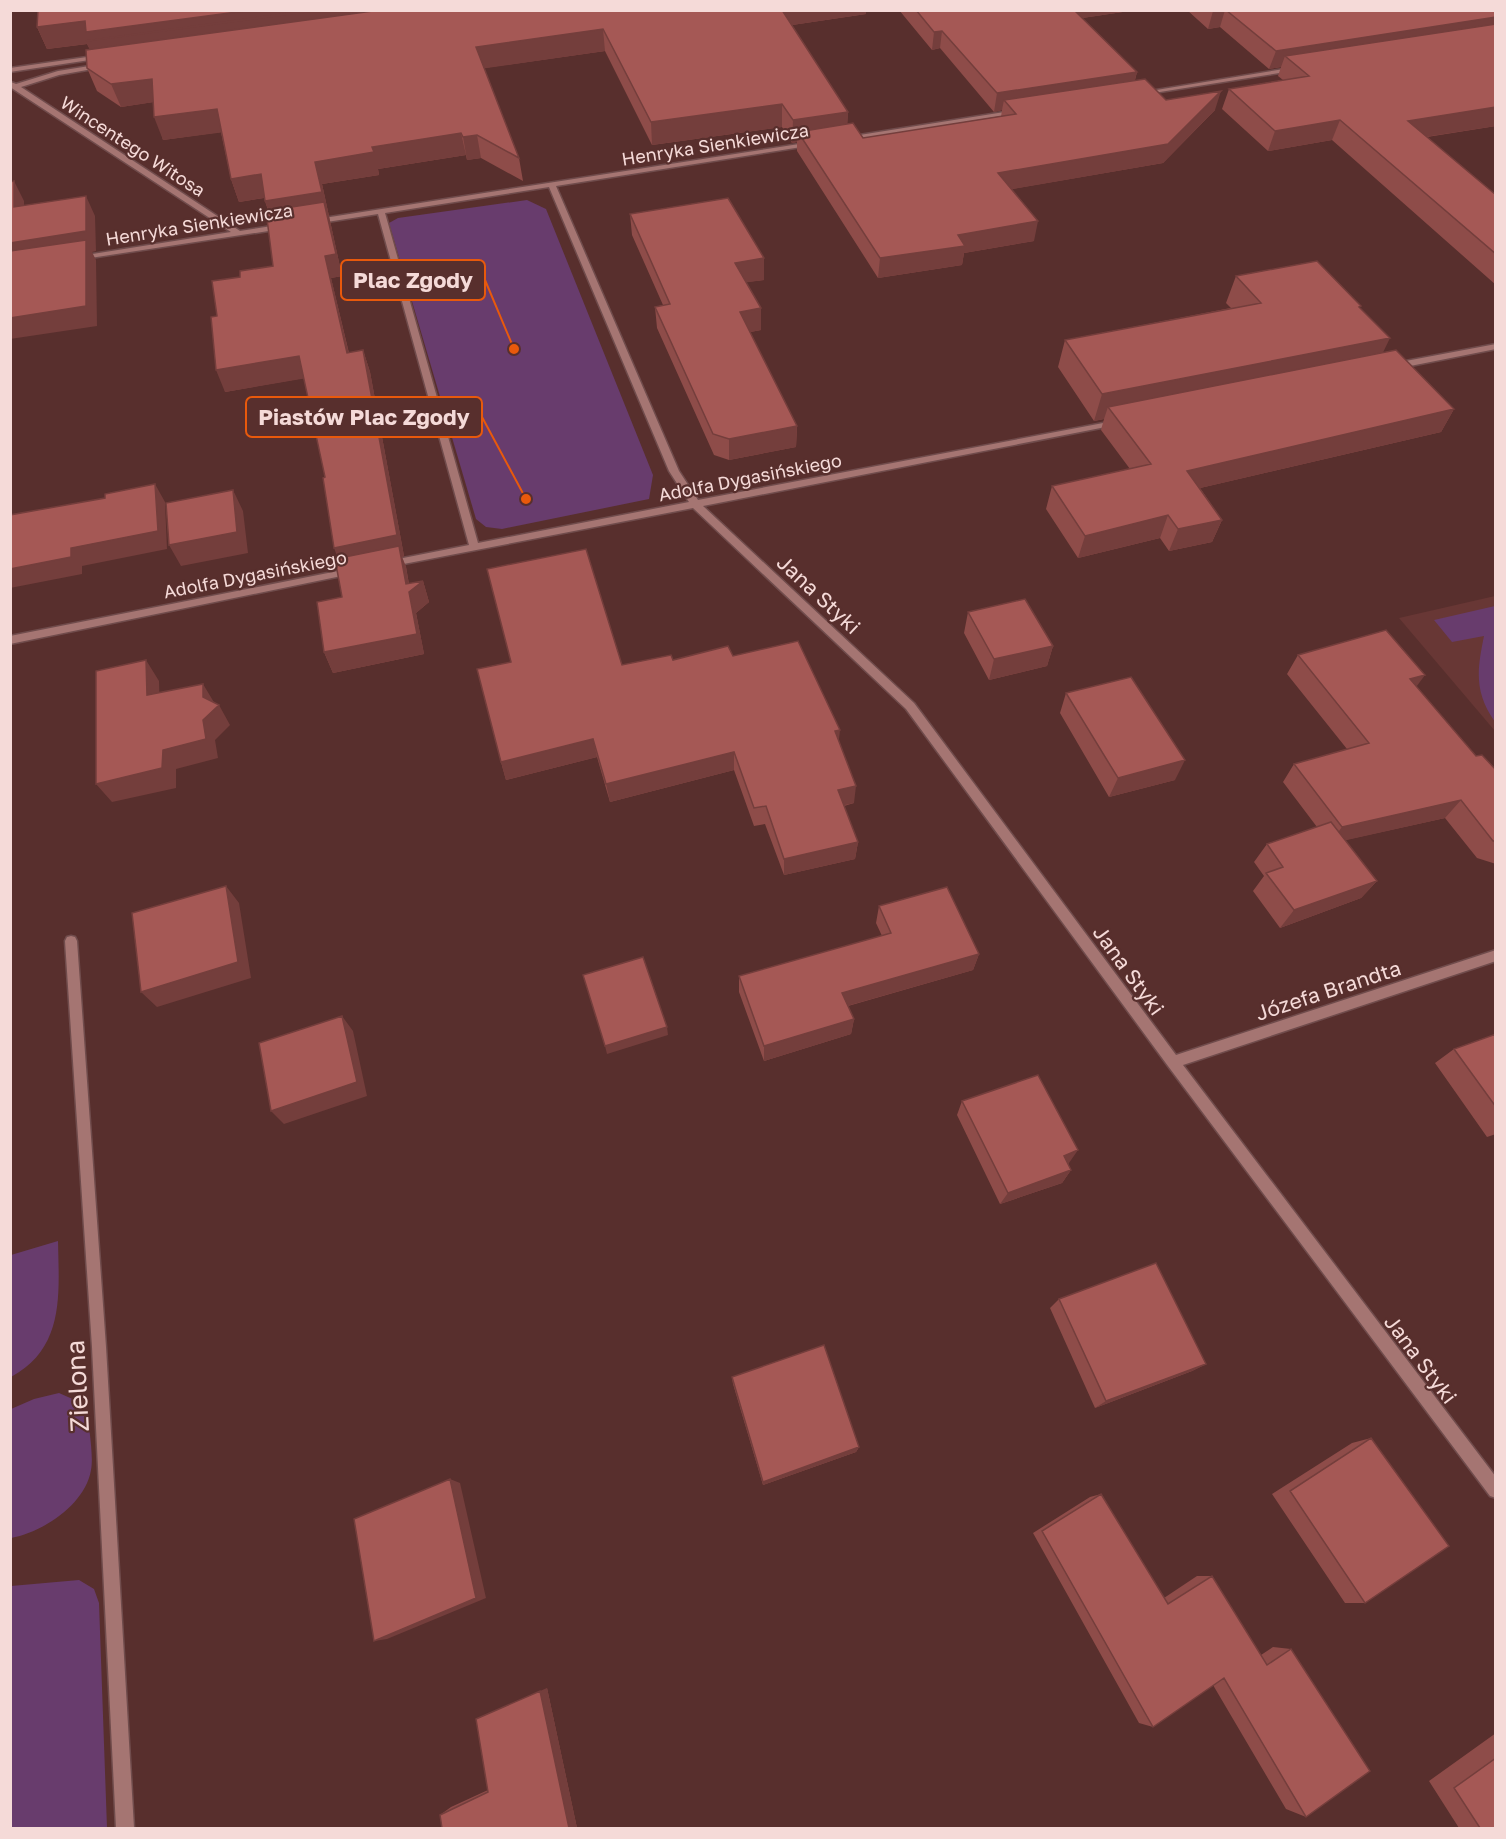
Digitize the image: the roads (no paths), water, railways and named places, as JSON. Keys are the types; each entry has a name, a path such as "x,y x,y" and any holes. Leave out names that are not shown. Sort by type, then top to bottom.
{"street":[{"path":"10,70 106,57"},
{"path":"13,85 58,73 115,65"},
{"path":"1133,94 1310,67"},
{"name":"Wincentego Witosa","path":"13,85 238,233"},
{"name":"Henryka Sienkiewicza","path":"839,140 1027,111"},
{"name":"Henryka Sienkiewicza","path":"304,223 816,144"},
{"name":"Jana Styki","path":"552,185 675,471 696,505 910,706 1173,1062 1496,1490"},
{"path":"381,211 474,547"},
{"name":"Henryka Sienkiewicza","path":"67,260 293,225"},
{"path":"1390,368 1496,346"},
{"name":"Adolfa Dygasińskiego","path":"381,566 1131,419"},
{"name":"Adolfa Dygasińskiego","path":"10,640 358,570"},
{"name":"Zielona","path":"71,941 100,1359 125,1828"},
{"name":"Józefa Brandta","path":"1173,1062 1496,955"}],"place":[{"name":"Plac Zgody","path":"514,349"},
{"name":"Piastów Plac Zgody","path":"526,499"}]}
